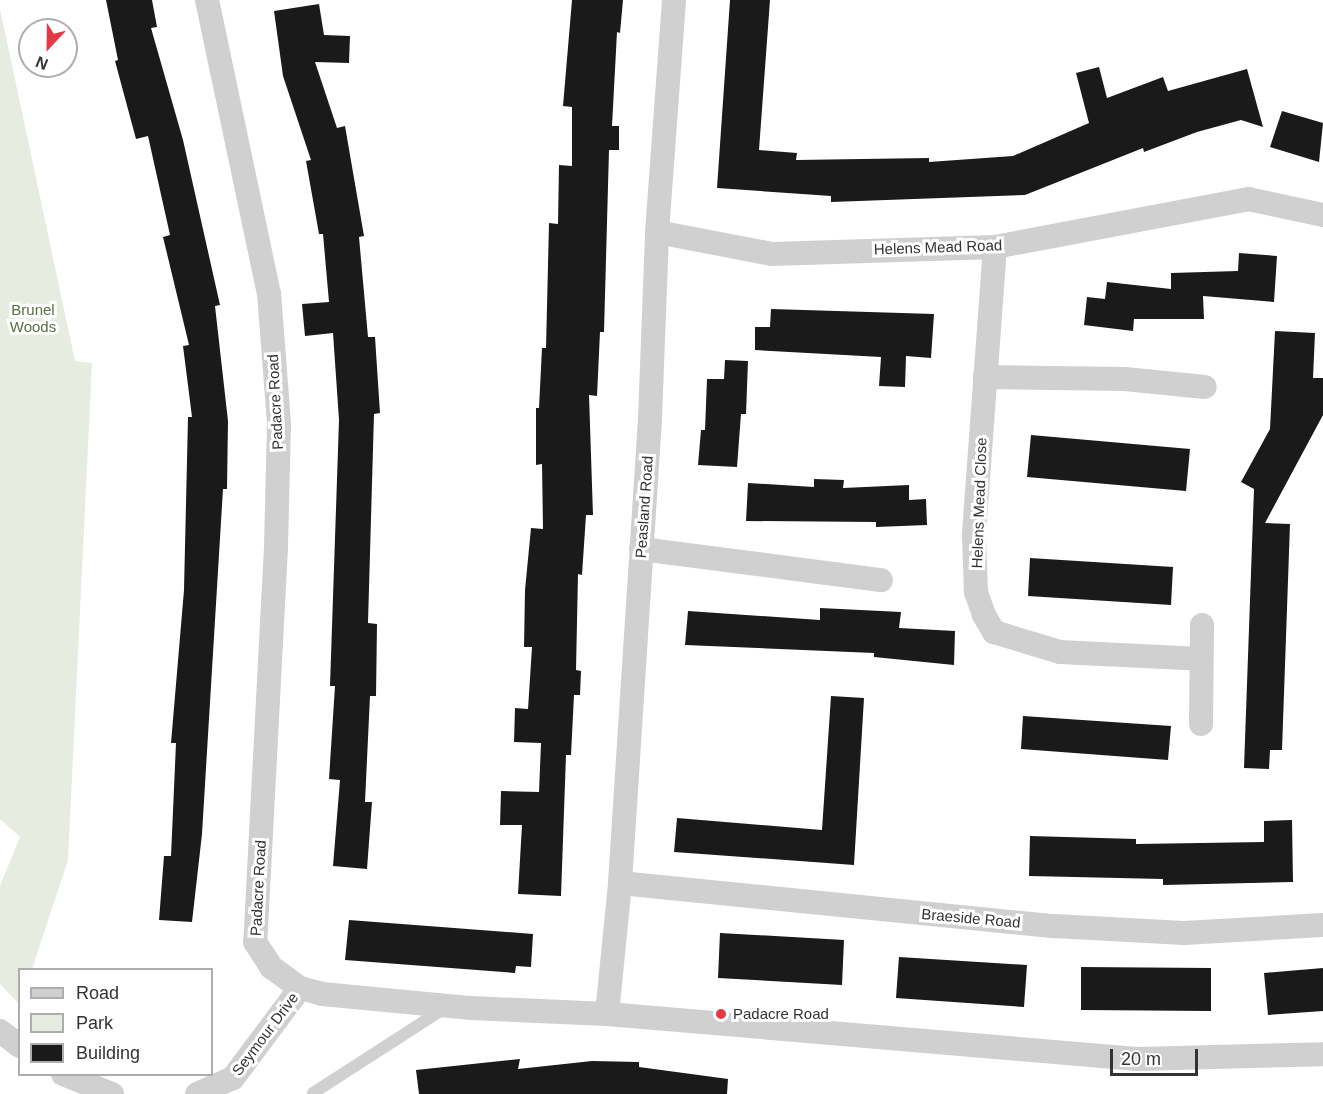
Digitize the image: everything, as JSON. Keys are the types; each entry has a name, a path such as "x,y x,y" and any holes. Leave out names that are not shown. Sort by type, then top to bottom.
{"street":[{"name":"Padacre Road","path":"207,0 269,293 279,424 276,547 255,942 271,967 300,988 356,998 449,1006 607,1014 1137,1059 1323,1054"},
{"name":"Peasland Road","path":"607,1014 620,882 641,549 657,232 674,0"},
{"name":"Helens Mead Road","path":"657,232 772,254 995,246 1248,199 1323,215"},
{"name":"Helens Mead Close","path":"995,246 974,536 976,592 994,632 1060,652 1201,659"},
{"path":"986,377 1125,379 1205,387"},
{"path":"641,549 881,580"},
{"path":"1201,724 1202,625"},
{"name":"Braeside Road","path":"620,882 1054,926 1184,933 1323,925"},
{"name":"Seymour Drive","path":"197,1094 233,1078 300,988"},
{"path":"0,1031 18,1044"},
{"path":"68,1076 112,1094"}],"lane":[{"path":"313,1093 449,1006"}],"green space":[{"name":"Brunel Woods","path":"0,9 75,361 92,363 68,860 32,968 18,968 18,1003 0,984 0,886 20,837 0,819"}],"building":[{"path":"106,0 152,0 157,27 151,28 183,140 220,305 215,306 228,421 227,489 223,489 202,834 192,922 159,920 164,856 171,856 176,743 171,743 184,590 188,417 192,417 183,346 189,345 163,237 170,235 148,136 136,139 115,61 118,60"},
{"path":"572,0 623,0 620,33 617,32 612,126 619,126 619,150 609,150 604,332 600,332 597,396 589,395 593,515 586,515 582,575 578,574 576,670 581,671 580,695 574,695 571,755 566,755 561,896 518,894 522,825 500,825 501,791 539,792 541,743 514,742 515,708 528,709 532,647 524,647 525,590 531,528 543,529 542,464 536,465 536,408 539,408 542,348 546,348 549,223 558,224 559,165 572,166 572,107 563,106"},
{"path":"730,0 770,0 759,150 797,153 796,160 929,158 929,162 1013,156 1089,123 1076,73 1099,67 1107,98 1163,77 1168,91 1247,69 1263,127 1241,120 1197,132 1144,152 1143,148 1025,195 831,202 831,196 717,188"},
{"path":"319,4 324,35 350,36 349,63 315,62 337,128 345,126 364,236 359,237 368,337 375,337 380,413 374,414 368,623 377,624 376,696 370,696 365,802 372,802 367,869 333,866 340,780 329,779 335,686 330,686 339,420 333,333 305,336 302,304 329,302 323,234 319,234 306,161 311,160 283,76 274,11"},
{"path":"1282,111 1323,123 1319,162 1270,147"},
{"path":"1239,253 1277,256 1274,302 1203,296 1204,319 1134,319 1133,331 1084,325 1087,297 1105,299 1107,282 1171,289 1171,273 1238,271"},
{"path":"771,309 934,314 931,358 906,356 905,387 879,386 881,357 755,350 755,327 770,327"},
{"path":"1275,331 1315,333 1313,378 1323,378 1323,415 1265,523 1290,524 1282,750 1270,750 1269,769 1244,768 1254,489 1241,482 1270,429"},
{"path":"725,360 748,361 746,414 741,414 737,467 698,465 701,430 705,430 707,379 724,379"},
{"path":"1031,435 1190,449 1186,491 1027,477"},
{"path":"814,479 844,480 843,488 909,485 909,500 926,499 927,525 876,527 876,522 746,521 748,483 814,487"},
{"path":"1030,558 1173,567 1171,605 1028,596"},
{"path":"820,608 901,612 899,628 955,631 954,665 874,657 874,653 685,645 688,611 820,620"},
{"path":"831,696 864,698 854,865 674,852 677,818 822,830"},
{"path":"1023,716 1171,726 1168,760 1021,749"},
{"path":"1292,820 1293,882 1163,885 1163,879 1029,876 1030,836 1136,839 1136,844 1264,842 1264,821"},
{"path":"349,920 533,934 531,967 516,966 515,973 345,960"},
{"path":"720,933 844,940 842,985 718,978"},
{"path":"899,957 1027,965 1024,1007 896,998"},
{"path":"1081,967 1211,968 1211,1011 1081,1010"},
{"path":"1323,968 1323,1011 1268,1015 1264,973"},
{"path":"520,1059 518,1069 592,1061 639,1062 639,1067 728,1079 727,1094 419,1094 416,1070"}],"place":[{"name":"Padacre Road","path":"721,1014"}]}
